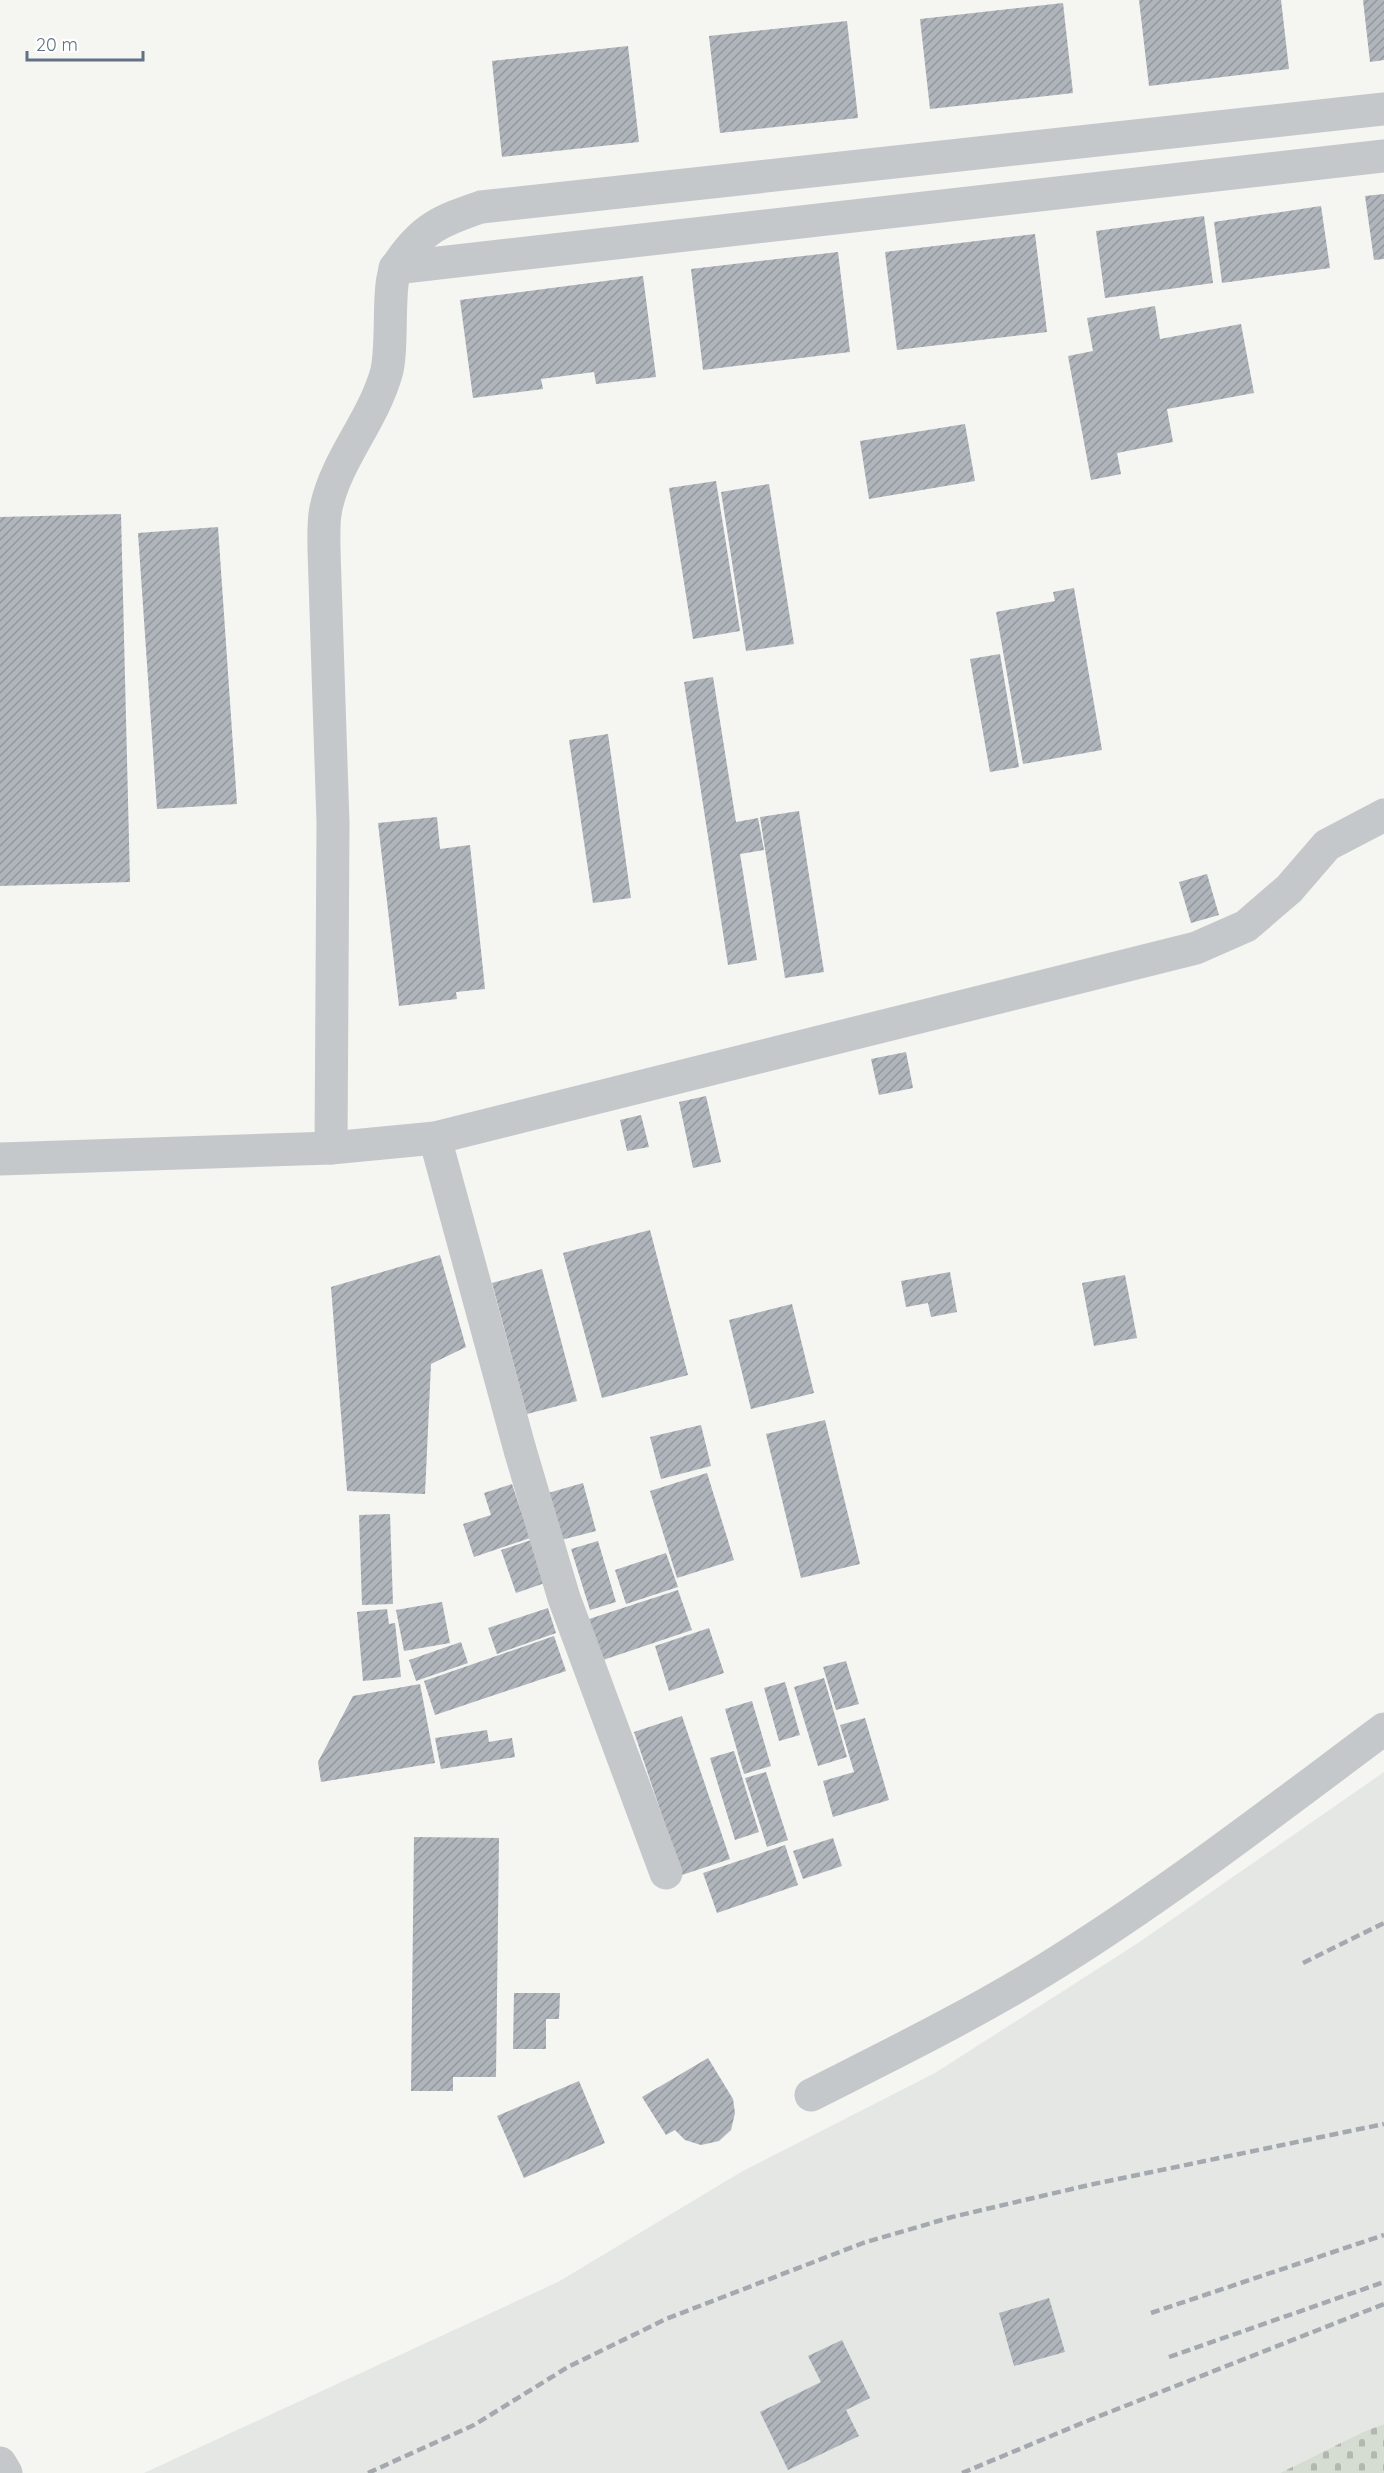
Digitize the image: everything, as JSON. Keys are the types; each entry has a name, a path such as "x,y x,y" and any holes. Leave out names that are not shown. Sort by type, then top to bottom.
{"street":[{"path":"331,1148 333,823 324,550 326,509 339,470 370,412 386,374 392,332 391,295 395,268 416,242 440,221 481,207 1384,109"},
{"path":"395,268 1384,156"},
{"path":"0,1159 331,1148 435,1138 1196,948 1246,926 1289,889 1327,845 1384,815"},
{"path":"435,1138 520,1450 564,1598 666,1873"},
{"path":"811,2096 957,2020 1050,1967 1220,1851 1384,1729"},
{"path":"0,2463 6,2473"}],"shaded area":[{"path":"1384,1772 1384,2424 1280,2473 144,2473 558,2282 741,2172 935,2073 1138,1943"}],"green space":[{"path":"1384,2424 1384,2473 1280,2473 1363,2432"}],"building":[{"path":"1139,0 1281,0 1289,69 1149,86"},
{"path":"1363,0 1384,0 1384,60 1370,62"},
{"path":"1063,3 1073,93 930,109 920,19"},
{"path":"847,21 858,118 720,133 709,36"},
{"path":"628,46 639,142 502,157 492,61"},
{"path":"1384,194 1384,259 1374,260 1365,196"},
{"path":"1321,206 1330,268 1222,283 1214,222"},
{"path":"1204,216 1213,283 1105,298 1096,231"},
{"path":"1035,234 1047,332 897,350 885,252"},
{"path":"838,252 850,352 703,370 691,269"},
{"path":"643,276 656,377 596,384 594,372 541,379 543,389 473,398 460,300"},
{"path":"1155,306 1160,339 1241,324 1254,393 1167,409 1173,442 1117,453 1121,474 1091,480 1068,356 1093,351 1087,318"},
{"path":"965,424 975,481 869,499 860,441"},
{"path":"716,481 740,631 693,639 669,488"},
{"path":"769,484 794,644 746,651 721,492"},
{"path":"121,514 130,882 0,886 0,517"},
{"path":"218,527 237,804 157,809 138,533"},
{"path":"1074,588 1102,750 1023,764 996,612 1055,601 1053,592"},
{"path":"1000,654 1019,767 990,772 970,659"},
{"path":"713,677 736,822 758,818 764,850 740,854 757,960 728,965 684,682"},
{"path":"608,734 631,898 593,903 569,740"},
{"path":"799,811 824,972 785,978 760,817"},
{"path":"437,817 440,849 470,845 485,989 456,992 457,999 399,1006 378,823"},
{"path":"1207,874 1219,915 1191,923 1179,882"},
{"path":"906,1052 913,1088 879,1095 871,1059"},
{"path":"706,1096 721,1162 693,1168 679,1102"},
{"path":"641,1115 649,1147 627,1151 620,1120"},
{"path":"650,1230 688,1375 602,1398 563,1253"},
{"path":"440,1255 466,1347 431,1364 425,1494 347,1491 331,1287"},
{"path":"542,1269 577,1401 527,1414 492,1283"},
{"path":"950,1272 957,1312 931,1317 928,1303 906,1307 901,1281"},
{"path":"1125,1275 1137,1338 1094,1346 1082,1283"},
{"path":"792,1304 814,1393 751,1409 729,1320"},
{"path":"825,1420 860,1564 801,1578 766,1434"},
{"path":"701,1425 711,1466 661,1479 650,1437"},
{"path":"707,1473 734,1560 677,1578 650,1491"},
{"path":"583,1483 596,1531 561,1540 548,1493"},
{"path":"512,1484 530,1538 474,1557 463,1524 491,1515 484,1493"},
{"path":"390,1514 393,1604 362,1605 359,1515"},
{"path":"531,1540 545,1583 516,1593 501,1550"},
{"path":"598,1541 616,1602 590,1610 571,1549"},
{"path":"666,1553 678,1587 626,1604 615,1570"},
{"path":"678,1590 692,1630 600,1661 586,1620"},
{"path":"442,1602 450,1643 404,1651 396,1610"},
{"path":"548,1608 556,1633 497,1654 488,1628"},
{"path":"387,1609 389,1624 395,1623 401,1677 363,1681 357,1612"},
{"path":"709,1628 724,1673 669,1691 655,1646"},
{"path":"554,1636 566,1671 435,1715 424,1681"},
{"path":"461,1642 468,1663 416,1681 409,1660"},
{"path":"846,1661 859,1704 836,1710 823,1667"},
{"path":"824,1678 847,1757 818,1766 794,1687"},
{"path":"785,1682 800,1735 779,1741 764,1688"},
{"path":"420,1684 435,1763 321,1782 318,1762 353,1696"},
{"path":"752,1701 771,1766 744,1774 725,1709"},
{"path":"682,1716 730,1859 682,1875 634,1732"},
{"path":"865,1718 889,1800 833,1817 823,1781 854,1772 840,1725"},
{"path":"487,1730 489,1742 512,1738 515,1757 441,1769 435,1738"},
{"path":"734,1751 759,1832 735,1840 710,1758"},
{"path":"766,1772 788,1840 767,1847 745,1778"},
{"path":"414,1837 499,1838 496,2077 453,2077 453,2091 411,2091"},
{"path":"833,1838 842,1866 803,1879 793,1851"},
{"path":"785,1845 798,1885 717,1913 703,1873"},
{"path":"514,1993 560,1993 559,2019 546,2019 546,2049 513,2049"},
{"path":"708,2058 733,2099 735,2113 731,2130 719,2141 701,2145 685,2140 675,2130 666,2135 642,2097"},
{"path":"579,2081 605,2143 524,2178 497,2116"},
{"path":"1049,2298 1065,2352 1014,2366 999,2313"},
{"path":"842,2340 870,2398 846,2410 859,2436 788,2470 760,2412 821,2382 808,2356"}],"railway":[{"path":"1303,1963 1384,1923"},
{"path":"368,2473 474,2425 568,2367 666,2319 863,2243 952,2217 1089,2185 1384,2124"},
{"path":"1151,2313 1384,2235"},
{"path":"1169,2357 1384,2282"},
{"path":"962,2473 1384,2304"}]}
